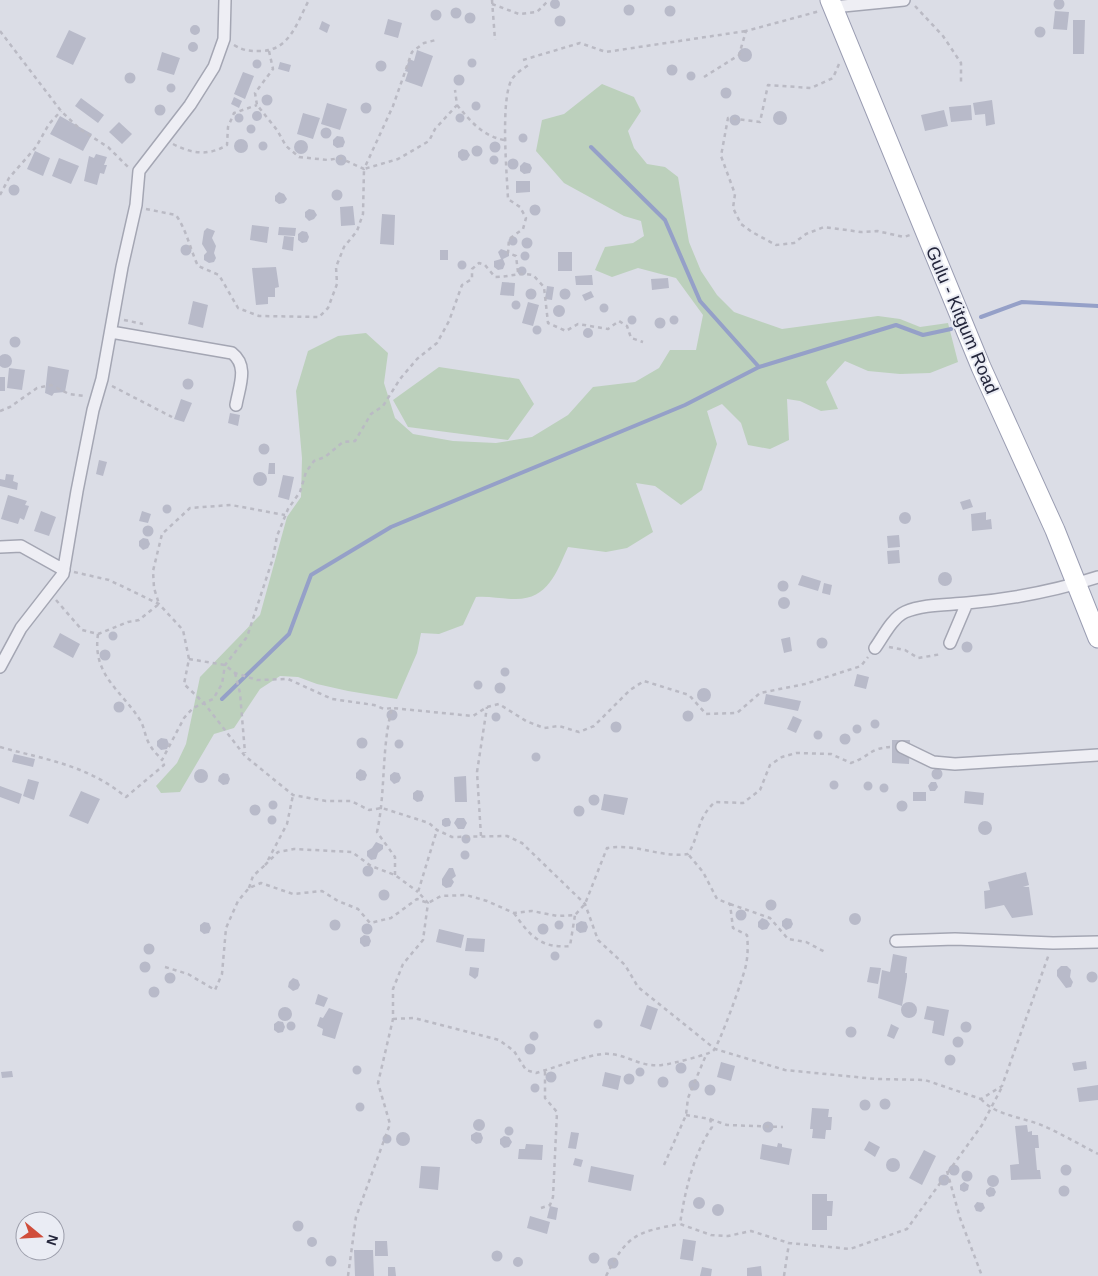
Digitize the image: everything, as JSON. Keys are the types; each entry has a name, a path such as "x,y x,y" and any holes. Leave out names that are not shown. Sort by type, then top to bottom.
{"main road":[{"name":"Gulu - Kitgum Road","path":"831,3 981,367 1055,530 1075,585 1098,638"}],"street":[{"path":"0,667 21,628 55,586 64,570 93,410 102,379 136,205 139,171 190,106 214,67 224,38 225,0"},
{"path":"831,3 904,0"},
{"path":"111,332 232,353 238,358 242,369 236,405"},
{"path":"0,547 21,546 64,570"},
{"path":"875,648 895,620 904,612 930,606 1013,599 1075,585 1098,577"},
{"path":"950,643 967,603"},
{"path":"902,747 933,762 955,764 1098,754"},
{"path":"896,941 955,939 1053,943 1098,942"}],"path":[{"path":"224,38 244,51 269,51 286,42 291,36 309,0"},
{"path":"494,40 492,2 519,14 537,12 549,0"},
{"path":"908,0 943,36 961,63 961,84"},
{"path":"523,60 580,44 606,52 746,31 831,3"},
{"path":"0,31 61,111 81,130 108,147 127,166 139,171"},
{"path":"704,77 739,56 746,31"},
{"path":"136,205 154,213 176,215 186,230 188,245 198,266 219,275 238,308 259,316 319,317 328,308 337,284 336,267 344,247 357,231 363,214 364,169 392,106 412,52 424,43 436,40"},
{"path":"269,51 273,69 255,93 257,105 278,130 286,146 299,157 328,160 340,158 364,169 398,159 429,141 435,129 457,105"},
{"path":"850,52 836,67 833,78 811,88 768,85 760,122 728,118 721,156 735,194 733,208 740,224 776,245 794,243 806,234 824,227 861,232 877,231 904,237 914,234 922,222"},
{"path":"518,272 516,256 508,253 509,239 523,229 526,218 520,207 508,199 504,140 508,97 512,80 530,64"},
{"path":"455,90 457,105 469,120 489,136 504,140"},
{"path":"165,139 187,152 217,151 227,145 228,127 234,113 257,105"},
{"path":"0,196 10,178 36,147 49,124 61,111"},
{"path":"162,760 184,718 193,708 213,699 222,684 225,665 247,637 273,558 277,536 285,515 300,492 306,472 314,461 325,457 344,442 355,441 371,414 383,406 400,379 417,359 437,343 449,321 462,285 472,279 472,269 479,263 485,265 495,277 508,277 518,272 534,275 544,287 548,323 555,328 566,331 578,324 608,329 619,321 627,326 631,338 643,342"},
{"path":"0,412 37,388 51,386 69,394 88,396 102,379 126,395 172,417"},
{"path":"158,604 153,571 162,534 190,508 231,505 285,515"},
{"path":"64,570 110,580 158,604 184,630 189,659 184,684 204,703 245,756 293,795 326,801 350,801 369,810 382,808 429,824 452,837 507,836 522,843 585,904 598,940 625,965 638,987 715,1049 785,1070 876,1079 925,1080 981,1098 990,1109 1022,1117 1048,1127 1098,1154"},
{"path":"55,586 56,602 82,630 98,634 128,622 139,620 158,604"},
{"path":"0,747 88,771 106,781 126,796 164,765 149,744 142,723 105,676 96,651 98,634"},
{"path":"189,659 225,665 235,673 257,680 288,679 332,699 374,705 384,709 392,708 473,716 487,707 499,704 526,721 544,728 559,726 579,732 594,726 630,690 644,681 689,695 706,714 737,713 760,693 806,684 861,666 875,648 905,650 918,658 942,654"},
{"path":"235,673 240,692 245,756"},
{"path":"481,836 477,772 487,707"},
{"path":"392,708 386,731 382,808 377,832 395,857 395,875"},
{"path":"688,854 694,844 698,825 704,812 715,802 743,803 760,790 770,765 782,757 796,753 831,754 852,763 863,759 875,748 902,747"},
{"path":"265,864 287,824 293,795"},
{"path":"418,892 437,830"},
{"path":"514,912 534,936 545,944 558,947 570,946 575,914 585,904 607,848 631,846 656,852 688,854 703,872 717,899 770,918 788,939 806,942 825,952"},
{"path":"166,967 188,974 214,990 222,974 226,928 238,901 249,888 253,876 265,864 278,852 294,848 352,852 371,866 395,875 418,892 428,903 423,940 403,964 394,989 394,1019 378,1083 390,1124 356,1217 348,1276"},
{"path":"249,888 261,883 293,894 322,891 358,909 370,923 391,918 417,899 428,903 441,896 466,895 514,912 532,911 558,916 575,914"},
{"path":"394,1019 414,1018 499,1040 514,1051 526,1070 536,1073 600,1054 619,1054 638,1063 661,1065 706,1055 715,1049 746,966 747,934 733,928 730,904"},
{"path":"606,1276 618,1252 641,1233 680,1224 711,1235 728,1236 750,1231 789,1243 850,1249 907,1229 982,1125 1002,1086 1053,943"},
{"path":"664,1165 686,1115 688,1098 706,1055"},
{"path":"541,1208 550,1205 553,1197 557,1112 545,1098 545,1070"},
{"path":"981,1098 1002,1086"},
{"path":"686,1115 710,1119 727,1125 783,1126"},
{"path":"680,1224 689,1178 703,1140 712,1127 710,1119"},
{"path":"947,1171 960,1218 982,1276"},
{"path":"784,1276 789,1243"}],"green space":[{"path":"602,84 634,97 641,111 628,131 634,148 647,164 665,167 678,177 689,242 701,271 717,295 734,312 782,329 878,316 900,319 920,327 948,323 958,362 930,373 900,374 868,371 845,361 826,382 838,409 821,411 800,401 787,399 789,440 770,449 748,445 741,423 722,404 707,411 717,444 702,490 681,505 655,486 636,483 653,532 627,548 606,552 568,547 555,575 543,590 535,595 514,599 476,597 463,625 439,634 421,633 417,653 397,699 348,691 317,684 298,677 280,676 260,689 234,728 214,734 180,792 161,793 156,786 177,763 186,744 200,677 260,615 287,517 301,497 302,458 296,391 308,351 338,336 366,333 388,353 384,383 395,418 413,434 453,441 496,443 532,437 568,415 593,387 635,382 659,368 670,350 696,350 703,315 676,278 638,268 612,277 595,270 605,247 633,243 644,236 641,221 624,216 564,183 536,151 542,120 564,114"},
{"path":"439,367 519,379 534,404 508,440 408,427 393,400"}],"building":[{"path":"553,-1 557,-1 560,4 559,8 553,9 550,6 550,2"},
{"path":"1057,-1 1061,-1 1064,4 1063,8 1057,9 1054,6 1054,2"},
{"path":"629,4 635,10 629,16 623,10"},
{"path":"670,5 676,11 670,17 664,11"},
{"path":"456,7 462,13 456,19 450,13"},
{"path":"436,9 442,15 436,21 430,15"},
{"path":"1055,11 1069,12 1067,30 1053,29"},
{"path":"470,12 476,18 470,24 464,18"},
{"path":"560,15 566,21 560,27 554,21"},
{"path":"388,19 402,23 398,38 384,34"},
{"path":"1073,20 1085,20 1084,54 1073,54"},
{"path":"322,21 330,25 327,33 319,29"},
{"path":"193,25 197,25 200,30 199,34 193,35 190,32 190,28"},
{"path":"1038,27 1042,27 1045,32 1044,36 1038,37 1035,34 1035,30"},
{"path":"69,30 86,38 73,65 56,57"},
{"path":"191,42 195,42 198,47 197,51 191,52 188,49 188,45"},
{"path":"745,48 750,50 752,55 750,60 745,62 740,60 738,55 740,50"},
{"path":"417,50 433,56 422,87 405,81 408,72 405,71 409,59 414,61"},
{"path":"162,52 180,58 174,75 157,70"},
{"path":"472,58 477,63 472,68 467,63"},
{"path":"257,60 261,64 257,68 253,64"},
{"path":"381,60 387,66 381,72 375,66"},
{"path":"280,62 291,65 289,72 278,69"},
{"path":"672,64 678,70 672,76 666,70"},
{"path":"691,71 696,76 691,81 686,76"},
{"path":"243,72 254,76 245,99 234,94"},
{"path":"128,73 132,73 135,78 134,82 128,83 125,80 125,76"},
{"path":"457,75 461,75 464,80 463,84 457,85 454,82 454,78"},
{"path":"171,83 176,88 171,93 166,88"},
{"path":"726,87 732,93 726,99 720,93"},
{"path":"267,94 273,100 267,106 261,100"},
{"path":"234,97 242,101 239,108 231,104"},
{"path":"81,98 104,115 98,123 75,106"},
{"path":"992,100 995,124 986,126 985,114 975,115 973,103"},
{"path":"366,102 372,108 366,114 360,108"},
{"path":"476,102 480,106 476,110 472,106"},
{"path":"327,103 347,109 340,130 321,124"},
{"path":"160,104 166,110 160,116 154,110"},
{"path":"971,105 972,120 951,122 949,107"},
{"path":"944,110 948,126 925,131 921,115"},
{"path":"255,111 259,111 262,116 261,120 255,121 252,118 252,114"},
{"path":"780,111 785,113 787,118 785,123 780,125 775,123 773,118 775,113"},
{"path":"303,113 320,118 313,139 297,134"},
{"path":"460,113 465,118 460,123 455,118"},
{"path":"239,114 243,118 239,122 235,118"},
{"path":"735,114 741,120 735,126 729,120"},
{"path":"60,116 92,134 83,151 50,134"},
{"path":"119,122 132,134 122,144 109,132"},
{"path":"251,125 255,129 251,133 247,129"},
{"path":"326,127 332,133 326,139 320,133"},
{"path":"523,134 527,138 523,142 519,138"},
{"path":"337,136 343,137 345,142 343,147 337,148 333,145 333,140"},
{"path":"238,139 244,139 248,146 244,153 238,153 234,149 234,143"},
{"path":"298,140 304,140 308,147 304,154 298,154 294,150 294,144"},
{"path":"495,141 501,147 495,153 489,147"},
{"path":"263,142 267,146 263,150 259,146"},
{"path":"477,145 483,151 477,157 471,151"},
{"path":"462,149 467,150 470,155 467,160 462,161 458,157 458,152"},
{"path":"35,151 50,158 43,176 27,169"},
{"path":"96,154 107,157 104,165 107,165 104,174 100,173 97,185 84,181 89,156 94,158"},
{"path":"339,155 343,155 346,160 345,164 339,165 336,162 336,158"},
{"path":"494,156 498,160 494,164 490,160"},
{"path":"59,158 79,166 71,184 52,176"},
{"path":"513,158 519,164 513,170 507,164"},
{"path":"524,162 530,164 532,168 530,173 524,174 520,171 520,166"},
{"path":"516,181 530,181 530,192 516,193"},
{"path":"14,184 20,190 14,196 8,190"},
{"path":"335,190 339,190 342,195 341,199 335,200 332,197 332,193"},
{"path":"279,192 284,194 287,199 284,203 279,204 275,201 275,196"},
{"path":"535,204 541,210 535,216 529,210"},
{"path":"353,206 355,225 341,226 340,207"},
{"path":"309,209 314,210 317,215 309,221 305,217 305,212"},
{"path":"382,214 395,215 394,245 380,244"},
{"path":"252,225 269,227 267,243 250,240"},
{"path":"279,227 296,228 295,236 278,235"},
{"path":"207,228 215,231 212,238 216,246 214,253 216,258 214,262 209,263 204,260 204,255 207,252 202,244 204,231"},
{"path":"302,231 307,232 309,237 307,242 302,243 298,240 298,234"},
{"path":"284,236 294,237 293,251 282,249"},
{"path":"513,237 517,241 513,245 509,241"},
{"path":"527,237 533,243 527,249 521,243"},
{"path":"186,244 192,250 186,256 180,250"},
{"path":"501,249 509,252 509,256 503,259 505,264 503,269 498,270 494,267 494,261 501,259 498,252"},
{"path":"440,250 448,250 448,260 440,260"},
{"path":"525,251 530,256 525,261 520,256"},
{"path":"558,252 572,252 572,271 558,271"},
{"path":"462,260 467,265 462,270 457,265"},
{"path":"522,266 527,271 522,276 517,271"},
{"path":"276,267 279,287 275,288 275,297 268,297 268,304 256,305 252,268"},
{"path":"592,275 593,285 576,285 575,276"},
{"path":"668,278 669,288 652,290 651,279"},
{"path":"502,282 515,283 514,296 500,295"},
{"path":"547,286 554,287 552,300 545,299"},
{"path":"531,288 537,294 531,300 525,294"},
{"path":"563,289 567,289 570,294 569,298 563,299 560,296 560,292"},
{"path":"591,291 594,297 585,301 582,295"},
{"path":"193,301 208,305 203,328 188,324"},
{"path":"516,301 520,305 516,309 512,305"},
{"path":"528,302 539,305 533,326 522,323"},
{"path":"604,304 608,308 604,312 600,308"},
{"path":"557,305 561,305 565,311 561,317 557,317 553,313 553,309"},
{"path":"632,316 636,320 632,324 628,320"},
{"path":"674,316 678,320 674,324 670,320"},
{"path":"660,317 666,323 660,329 654,323"},
{"path":"537,326 541,330 537,334 533,330"},
{"path":"586,328 590,328 593,333 592,337 586,338 583,335 583,331"},
{"path":"15,336 21,342 15,348 9,342"},
{"path":"5,354 10,356 12,361 10,366 5,368 0,366 -2,361 0,356"},
{"path":"48,366 69,370 65,392 54,393 52,396 45,393"},
{"path":"9,368 25,370 22,390 7,388"},
{"path":"0,377 5,377 5,391 0,391"},
{"path":"186,379 190,379 193,384 192,388 186,389 183,386 183,382"},
{"path":"181,399 192,403 184,422 174,419"},
{"path":"230,413 240,415 238,426 228,423"},
{"path":"264,443 270,449 264,455 258,449"},
{"path":"99,460 107,462 103,476 96,474"},
{"path":"269,463 275,463 275,474 268,474"},
{"path":"260,472 265,474 267,479 265,484 260,486 255,484 253,479 255,474"},
{"path":"6,474 14,475 13,481 18,483 17,490 0,486 0,479 5,480"},
{"path":"283,475 294,477 289,500 278,497"},
{"path":"8,495 27,501 25,505 29,506 24,520 20,518 18,524 1,519"},
{"path":"970,499 973,507 963,510 960,502"},
{"path":"167,504 172,509 167,514 162,509"},
{"path":"41,511 56,517 49,536 34,531"},
{"path":"142,511 151,514 148,523 139,521"},
{"path":"903,512 907,512 911,518 907,524 903,524 899,520 899,516"},
{"path":"986,512 986,520 991,519 992,529 972,531 971,514"},
{"path":"148,525 154,531 148,537 142,531"},
{"path":"899,535 900,547 888,548 887,536"},
{"path":"143,538 148,539 150,544 148,548 143,550 139,546 139,541"},
{"path":"899,550 900,563 888,564 887,551"},
{"path":"945,572 950,574 952,579 950,584 945,586 940,584 938,579 940,574"},
{"path":"802,575 821,581 818,591 798,585"},
{"path":"783,580 789,586 783,592 777,586"},
{"path":"824,583 832,585 830,595 822,593"},
{"path":"782,597 786,597 790,603 786,609 782,609 778,605 778,601"},
{"path":"113,632 117,636 113,640 109,636"},
{"path":"60,633 80,644 73,658 53,647"},
{"path":"790,637 792,651 784,653 781,639"},
{"path":"822,637 828,643 822,649 816,643"},
{"path":"967,641 973,647 967,653 961,647"},
{"path":"105,649 111,655 105,661 99,655"},
{"path":"505,668 509,672 505,676 501,672"},
{"path":"857,674 869,677 866,689 854,686"},
{"path":"478,681 482,685 478,689 474,685"},
{"path":"500,682 506,688 500,694 494,688"},
{"path":"701,688 707,688 711,695 707,702 701,702 697,698 697,692"},
{"path":"766,694 801,701 798,711 764,704"},
{"path":"117,702 121,702 124,707 123,711 117,712 114,709 114,705"},
{"path":"392,709 398,715 392,721 386,715"},
{"path":"688,710 694,716 688,722 682,716"},
{"path":"496,713 500,717 496,721 492,717"},
{"path":"793,716 802,720 796,733 787,729"},
{"path":"875,719 880,724 875,729 870,724"},
{"path":"616,721 622,727 616,733 610,727"},
{"path":"857,725 861,729 857,733 853,729"},
{"path":"818,730 823,735 818,740 813,735"},
{"path":"845,733 851,739 845,745 839,739"},
{"path":"362,737 368,743 362,749 356,743"},
{"path":"161,738 167,739 169,744 167,749 161,750 157,746 157,741"},
{"path":"399,739 404,744 399,749 394,744"},
{"path":"892,740 910,740 909,764 892,763"},
{"path":"536,752 541,757 536,762 531,757"},
{"path":"14,754 35,759 33,767 12,762"},
{"path":"937,768 943,774 937,780 931,774"},
{"path":"198,769 204,769 208,776 204,783 198,783 194,779 194,773"},
{"path":"360,769 365,771 367,775 365,780 360,781 356,778 356,773"},
{"path":"394,772 399,773 401,778 399,782 394,784 390,780 390,775"},
{"path":"223,773 228,774 230,779 228,784 223,785 218,781 219,776"},
{"path":"466,776 467,802 455,802 454,777"},
{"path":"28,779 39,782 34,800 23,796"},
{"path":"834,780 839,785 834,790 829,785"},
{"path":"868,782 872,786 868,790 864,786"},
{"path":"931,782 936,782 938,787 935,791 930,791 928,786"},
{"path":"884,784 888,788 884,792 880,788"},
{"path":"0,786 22,794 19,804 0,797"},
{"path":"417,790 422,791 424,796 422,801 417,802 413,799 413,793"},
{"path":"81,791 100,799 88,824 69,816"},
{"path":"965,791 984,793 983,805 964,803"},
{"path":"913,792 926,792 926,801 913,801"},
{"path":"604,794 628,798 624,815 601,810"},
{"path":"592,795 596,795 599,800 598,804 592,805 589,802 589,798"},
{"path":"902,800 908,806 902,812 896,806"},
{"path":"273,801 277,805 273,809 269,805"},
{"path":"255,804 261,810 255,816 249,810"},
{"path":"579,805 585,811 579,817 573,811"},
{"path":"272,816 276,820 272,824 268,820"},
{"path":"449,818 450,826 445,827 442,825 442,820"},
{"path":"457,818 464,818 467,823 464,829 458,829 454,823"},
{"path":"982,821 988,821 992,828 988,835 982,835 978,831 978,825"},
{"path":"466,835 470,839 466,843 462,839"},
{"path":"376,842 383,845 383,849 378,853 376,859 371,860 367,856 367,851"},
{"path":"465,851 469,855 465,859 461,855"},
{"path":"366,866 370,866 373,871 372,875 366,876 363,873 363,869"},
{"path":"449,868 453,868 456,876 452,879 454,882 451,887 446,888 442,885 442,879"},
{"path":"1026,872 1029,885 1023,887 1029,887 1033,915 1012,918 1004,905 985,909 984,891 990,890 988,882"},
{"path":"384,889 390,895 384,901 378,895"},
{"path":"771,899 777,905 771,911 765,905"},
{"path":"741,909 747,915 741,921 735,915"},
{"path":"853,913 857,913 861,919 857,925 853,925 849,921 849,917"},
{"path":"762,918 770,924 767,929 762,930 758,927 758,922"},
{"path":"786,918 791,919 793,924 791,928 786,930 782,926 782,921"},
{"path":"335,919 341,925 335,931 329,925"},
{"path":"559,921 563,925 559,929 555,925"},
{"path":"581,921 586,922 588,927 586,932 580,933 576,930 576,924"},
{"path":"204,922 209,923 211,928 209,933 204,934 200,931 200,925"},
{"path":"367,923 373,929 367,935 361,929"},
{"path":"543,923 549,929 543,935 537,929"},
{"path":"439,929 464,935 461,948 436,942"},
{"path":"364,935 369,936 371,941 369,946 364,947 360,943 360,938"},
{"path":"467,938 485,939 484,952 465,951"},
{"path":"149,943 155,949 149,955 143,949"},
{"path":"555,951 560,956 555,961 550,956"},
{"path":"893,954 907,957 905,973 907,973 907,977 902,1006 878,998 882,970 890,972"},
{"path":"143,962 147,962 150,967 149,971 143,972 140,969 140,965"},
{"path":"1061,966 1067,966 1071,970 1070,977 1073,982 1071,987 1066,988 1057,976 1057,970"},
{"path":"470,967 479,968 478,976 475,979 469,975"},
{"path":"870,967 881,968 878,984 867,982"},
{"path":"1090,972 1094,972 1097,977 1096,981 1090,982 1087,979 1087,975"},
{"path":"168,973 172,973 175,978 174,982 168,983 165,980 165,976"},
{"path":"293,978 298,980 300,985 298,989 293,991 288,987 289,982"},
{"path":"154,986 160,992 154,998 148,992"},
{"path":"318,994 328,998 324,1007 315,1004"},
{"path":"909,1002 915,1004 917,1010 915,1016 909,1018 903,1016 901,1010 903,1004"},
{"path":"647,1005 658,1009 651,1030 640,1026"},
{"path":"927,1006 949,1010 944,1036 932,1033 934,1021 924,1019"},
{"path":"285,1007 290,1009 292,1014 290,1019 285,1021 280,1019 278,1014 280,1009"},
{"path":"329,1008 343,1013 335,1039 322,1035 323,1029 317,1026 320,1017 323,1018"},
{"path":"598,1020 602,1024 598,1028 594,1024"},
{"path":"278,1021 283,1022 285,1027 283,1032 278,1033 274,1030 274,1024"},
{"path":"966,1021 972,1027 966,1033 960,1027"},
{"path":"291,1022 295,1026 291,1030 287,1026"},
{"path":"891,1024 899,1028 894,1039 887,1036"},
{"path":"851,1026 857,1032 851,1038 845,1032"},
{"path":"534,1031 539,1036 534,1041 529,1036"},
{"path":"958,1036 964,1042 958,1048 952,1042"},
{"path":"530,1043 536,1049 530,1055 524,1049"},
{"path":"950,1054 956,1060 950,1066 944,1060"},
{"path":"1086,1061 1087,1069 1074,1071 1072,1063"},
{"path":"681,1062 687,1068 681,1074 675,1068"},
{"path":"721,1062 735,1066 731,1081 717,1077"},
{"path":"357,1066 361,1070 357,1074 353,1070"},
{"path":"640,1067 645,1072 640,1077 635,1072"},
{"path":"12,1071 13,1077 2,1078 1,1072"},
{"path":"551,1071 557,1077 551,1083 545,1077"},
{"path":"605,1072 621,1076 618,1090 602,1086"},
{"path":"629,1073 635,1079 629,1085 623,1079"},
{"path":"663,1076 669,1082 663,1088 657,1082"},
{"path":"692,1080 696,1080 699,1085 698,1089 692,1090 689,1087 689,1083"},
{"path":"535,1084 539,1088 535,1092 531,1088"},
{"path":"710,1084 716,1090 710,1096 704,1090"},
{"path":"1098,1085 1098,1100 1079,1102 1077,1088"},
{"path":"885,1098 891,1104 885,1110 879,1104"},
{"path":"865,1099 871,1105 865,1111 859,1105"},
{"path":"360,1103 364,1107 360,1111 356,1107"},
{"path":"812,1108 829,1109 828,1117 832,1117 831,1130 826,1130 825,1139 812,1138 813,1129 810,1129"},
{"path":"477,1119 481,1119 485,1125 481,1131 477,1131 473,1127 473,1123"},
{"path":"766,1122 770,1122 773,1127 772,1131 766,1132 763,1129 763,1125"},
{"path":"1027,1125 1028,1132 1032,1131 1032,1135 1038,1135 1039,1148 1035,1148 1037,1170 1040,1170 1041,1179 1011,1180 1010,1165 1019,1164 1015,1126"},
{"path":"509,1127 513,1131 509,1135 505,1131"},
{"path":"400,1132 406,1132 410,1139 406,1146 400,1146 396,1142 396,1136"},
{"path":"476,1132 481,1133 483,1138 481,1143 476,1144 471,1140 471,1135"},
{"path":"571,1132 579,1133 576,1149 568,1148"},
{"path":"387,1135 391,1139 387,1143 383,1139"},
{"path":"504,1136 509,1137 512,1142 509,1147 504,1148 500,1144 500,1139"},
{"path":"869,1141 880,1147 875,1157 864,1150"},
{"path":"778,1143 782,1144 782,1147 792,1149 789,1165 760,1159 762,1144 777,1147"},
{"path":"526,1144 543,1145 542,1160 518,1159 519,1149 525,1149"},
{"path":"924,1150 936,1156 922,1185 909,1178"},
{"path":"575,1158 583,1160 581,1167 573,1165"},
{"path":"890,1158 896,1158 900,1165 896,1172 890,1172 886,1168 886,1162"},
{"path":"954,1164 960,1170 954,1176 948,1170"},
{"path":"1064,1165 1068,1165 1071,1170 1070,1174 1064,1175 1061,1172 1061,1168"},
{"path":"421,1166 440,1167 438,1190 419,1188"},
{"path":"591,1166 634,1175 631,1191 588,1182"},
{"path":"965,1171 969,1171 972,1176 971,1180 965,1181 962,1178 962,1174"},
{"path":"944,1174 950,1180 944,1186 938,1180"},
{"path":"993,1175 999,1181 993,1187 987,1181"},
{"path":"964,1182 969,1185 968,1190 964,1192 960,1190 960,1185"},
{"path":"1064,1185 1070,1191 1064,1197 1058,1191"},
{"path":"990,1187 994,1188 996,1192 994,1196 989,1197 986,1194 986,1190"},
{"path":"812,1194 827,1194 827,1201 833,1201 832,1216 827,1216 827,1230 812,1230"},
{"path":"701,1197 704,1198 704,1208 697,1209 694,1208 693,1201 694,1198"},
{"path":"977,1202 983,1203 985,1208 981,1212 976,1211 974,1206"},
{"path":"716,1204 720,1204 724,1210 720,1216 716,1216 712,1212 712,1208"},
{"path":"550,1206 558,1208 556,1220 547,1218"},
{"path":"530,1216 550,1222 547,1234 527,1228"},
{"path":"298,1220 304,1226 298,1232 292,1226"},
{"path":"310,1237 314,1237 317,1242 316,1246 310,1247 307,1244 307,1240"},
{"path":"683,1239 696,1241 693,1261 680,1259"},
{"path":"375,1241 387,1241 388,1256 375,1256"},
{"path":"354,1250 373,1250 374,1276 355,1276"},
{"path":"495,1251 499,1251 502,1256 501,1260 495,1261 492,1258 492,1254"},
{"path":"592,1253 596,1253 599,1258 598,1262 592,1263 589,1260 589,1256"},
{"path":"329,1256 333,1256 336,1261 335,1265 329,1266 326,1263 326,1259"},
{"path":"516,1257 520,1257 523,1262 522,1266 516,1267 513,1264 513,1260"},
{"path":"613,1257 619,1263 613,1269 607,1263"},
{"path":"761,1266 762,1276 747,1276 747,1268"},
{"path":"388,1267 395,1267 396,1276 388,1276"},
{"path":"702,1267 712,1269 711,1276 700,1276"}],"waterway":[{"path":"591,147 665,220 700,301 759,367"},
{"path":"981,317 1022,302 1098,306"},
{"path":"222,699 289,634 311,575 391,527 685,405 759,367 896,325 923,335 951,329"}]}
